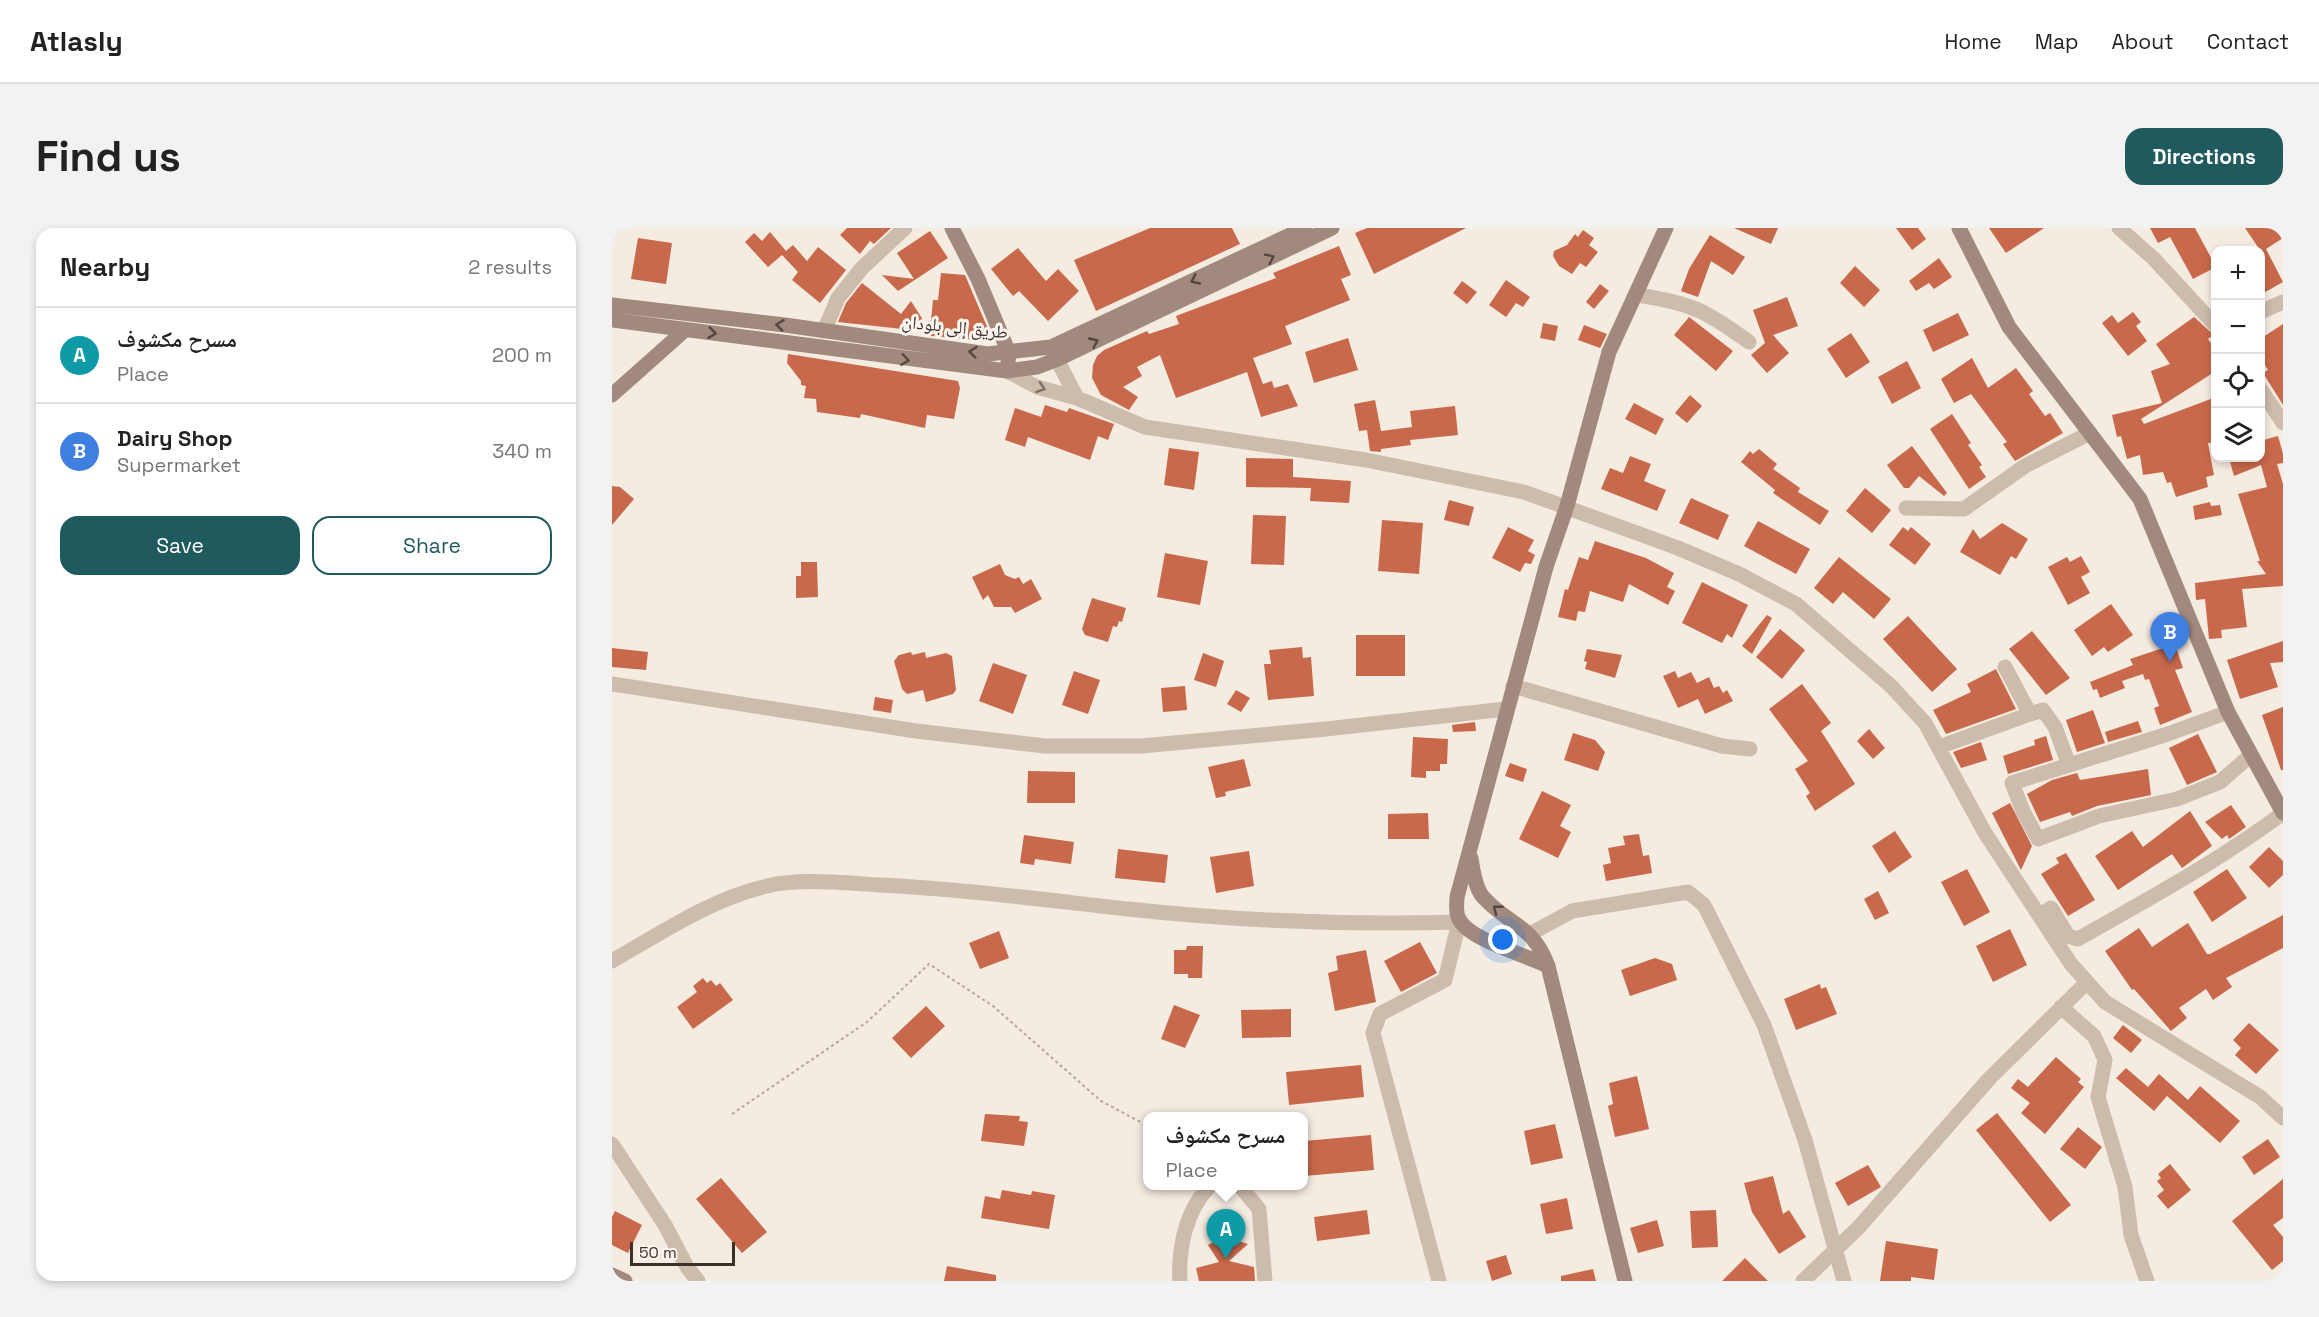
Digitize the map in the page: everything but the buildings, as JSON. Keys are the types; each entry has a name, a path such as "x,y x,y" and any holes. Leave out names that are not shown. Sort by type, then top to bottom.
{"main road":[{"path":"952,228 978,279 1009,353 1007,371"},
{"name":"طريق إلى بلودان","path":"612,305 824,331 934,348 1009,353 1054,353 1305,228"},
{"path":"612,320 1007,371 1037,367 1054,353 1332,228"},
{"path":"1548,966 1475,936 1460,922 1456,914 1457,897 1506,709 1546,567 1567,506 1609,352 1666,228"},
{"path":"1959,228 2009,327 2139,499 2228,712 2283,813"},
{"path":"612,395 685,330"},
{"path":"1470,852 1474,878 1482,897 1530,934 1541,947 1548,966 1573,1060 1625,1281"},
{"path":"612,1275 625,1281"}],"street":[{"path":"824,331 844,290 862,268 905,228"},
{"path":"2119,228 2152,258 2211,321"},
{"path":"1637,295 1677,300 1708,312 1749,342"},
{"path":"2265,310 2283,302"},
{"path":"1054,353 1077,398"},
{"path":"1007,371 1037,387 1077,398 1145,427 1366,460 1524,492 1567,506 1739,574 1796,604 1891,686 1926,723 1985,833 2086,983 2105,1002 2260,1097 2283,1118"},
{"path":"2265,396 2283,423"},
{"path":"1906,508 1964,509 2025,466 2090,433"},
{"path":"2005,667 2030,714"},
{"path":"612,684 916,731 1045,746 1141,746 1506,709"},
{"path":"1513,686 1722,746 1750,748"},
{"path":"1939,747 2043,710 2055,727 2069,765"},
{"path":"2228,712 2165,735 2012,783 2023,812 2038,839 2099,816 2177,799 2220,782 2251,754"},
{"path":"2040,915 2051,908 2068,936 2078,939 2187,878 2283,813"},
{"path":"612,961 724,900 768,885 830,882 956,889 1132,909 1239,916 1378,924 1460,922 1445,980 1380,1014 1373,1033 1440,1281"},
{"path":"1530,934 1572,911 1688,892 1704,904 1764,1025 1805,1140 1844,1281"},
{"path":"1803,1281 1859,1227 1989,1079 2086,983"},
{"path":"2061,1007 2094,1036 2105,1060 2098,1097 2124,1187 2131,1235 2147,1281"},
{"path":"612,1144 665,1225 687,1268 698,1281"},
{"path":"1180,1281 1179,1258 1191,1215 1207,1190"},
{"path":"1244,1190 1259,1209 1265,1281"}],"path":[{"path":"732,1114 867,1022 929,964 993,1006 1101,1101 1143,1123"}],"place":[{"name":"Dairy Shop","path":"2170,662"},
{"name":"مسرح مكشوف","path":"1226,1259"}]}
